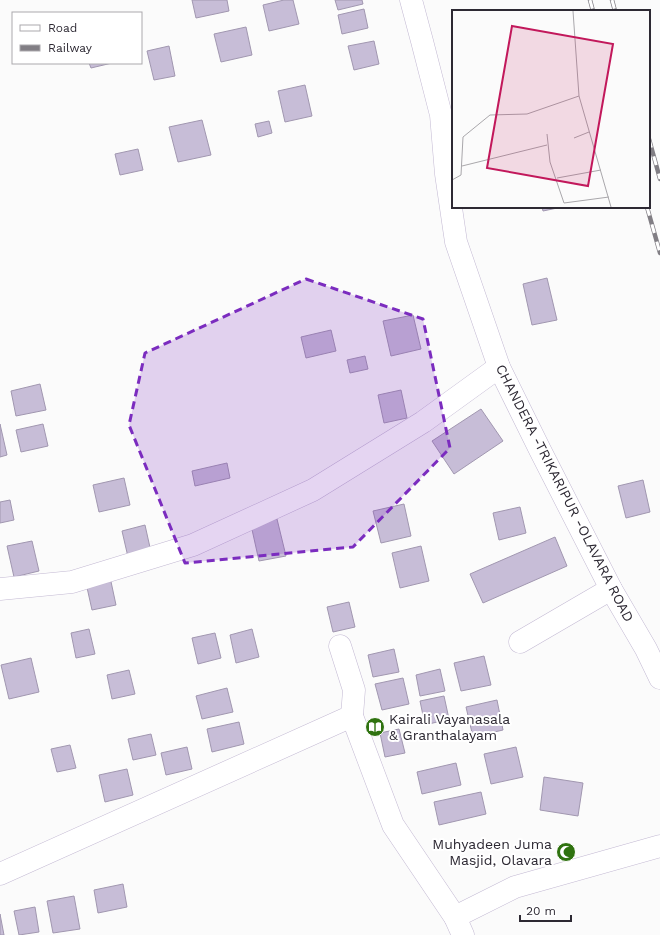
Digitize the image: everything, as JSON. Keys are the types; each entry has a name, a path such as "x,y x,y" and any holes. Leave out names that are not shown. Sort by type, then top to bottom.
{"street":[{"name":"CHANDERA -TRIKARIPUR -OLAVARA ROAD","path":"411,0 441,115 446,174 456,242 499,367 611,589 646,649 660,678"},
{"path":"0,589 72,582 193,545 313,490 423,422 499,367"},
{"path":"520,642 611,589"},
{"path":"340,646 354,690 352,716 393,825 459,926 515,887 660,846"},
{"path":"0,874 352,716"}],"highlighted area":[{"path":"306,279 423,319 450,448 353,547 185,563 129,425 145,353"}],"building":[{"path":"192,0 227,0 229,11 196,18"},
{"path":"284,0 293,0 299,24 269,31 263,5"},
{"path":"335,0 362,0 363,4 338,10"},
{"path":"364,9 368,28 342,34 338,15"},
{"path":"246,27 252,55 221,62 214,34"},
{"path":"374,41 379,64 354,70 348,46"},
{"path":"169,46 175,76 154,80 147,51"},
{"path":"89,64 108,64 91,68"},
{"path":"305,85 312,116 285,122 278,91"},
{"path":"202,120 211,155 178,162 169,127"},
{"path":"269,121 272,133 258,137 255,124"},
{"path":"138,149 143,170 120,175 115,154"},
{"path":"542,208 557,208 543,211"},
{"path":"547,278 557,320 532,325 523,284"},
{"path":"413,315 421,349 391,356 383,321"},
{"path":"331,330 336,351 306,358 301,337"},
{"path":"365,356 368,369 350,373 347,360"},
{"path":"40,384 46,410 16,416 11,391"},
{"path":"401,390 407,418 384,423 378,395"},
{"path":"481,409 503,441 454,474 432,441"},
{"path":"0,424 7,455 0,457"},
{"path":"43,424 48,446 21,452 16,430"},
{"path":"227,463 230,478 195,486 192,471"},
{"path":"124,478 130,505 99,512 93,485"},
{"path":"643,480 650,512 626,518 618,486"},
{"path":"10,500 14,520 0,523 0,502"},
{"path":"404,504 411,536 381,543 373,511"},
{"path":"520,507 526,533 499,540 493,513"},
{"path":"277,519 286,556 259,561 251,525"},
{"path":"145,525 151,552 128,557 122,531"},
{"path":"555,537 567,566 483,603 470,574"},
{"path":"32,541 39,571 14,577 7,546"},
{"path":"421,546 429,581 400,588 392,553"},
{"path":"110,577 116,605 92,610 86,583"},
{"path":"349,602 355,627 333,632 327,607"},
{"path":"89,629 95,654 76,658 71,633"},
{"path":"252,629 259,657 236,663 230,635"},
{"path":"215,633 221,658 198,664 192,638"},
{"path":"394,649 399,672 373,677 368,655"},
{"path":"484,656 491,685 461,691 454,663"},
{"path":"31,658 39,692 9,699 1,665"},
{"path":"440,669 445,691 420,696 416,675"},
{"path":"129,670 135,694 112,699 107,675"},
{"path":"403,678 409,704 382,710 375,684"},
{"path":"227,688 233,712 202,719 196,696"},
{"path":"444,696 449,719 425,725 420,701"},
{"path":"497,700 503,730 473,737 466,707"},
{"path":"239,722 244,744 212,752 207,729"},
{"path":"399,729 405,753 385,757 380,733"},
{"path":"151,734 156,755 133,760 128,739"},
{"path":"70,745 76,768 57,772 51,749"},
{"path":"187,747 192,769 166,775 161,753"},
{"path":"516,747 523,777 491,784 484,754"},
{"path":"456,763 461,785 422,794 417,772"},
{"path":"127,769 133,795 105,802 99,775"},
{"path":"544,777 583,783 578,816 540,810"},
{"path":"481,792 486,814 439,825 434,802"},
{"path":"123,884 127,907 98,913 94,890"},
{"path":"74,896 80,929 53,933 47,901"},
{"path":"35,907 39,932 19,935 14,911"},
{"path":"0,914 4,935 0,935"}],"railway":[{"path":"590,0 593,10"},
{"path":"612,0 615,10"},
{"path":"650,143 660,179"},
{"path":"647,208 660,253"}],"place":[{"name":"Kairali Vayanasala & Granthalayam","path":"375,727"},
{"name":"Muhyadeen Juma Masjid, Olavara","path":"566,852"}]}
